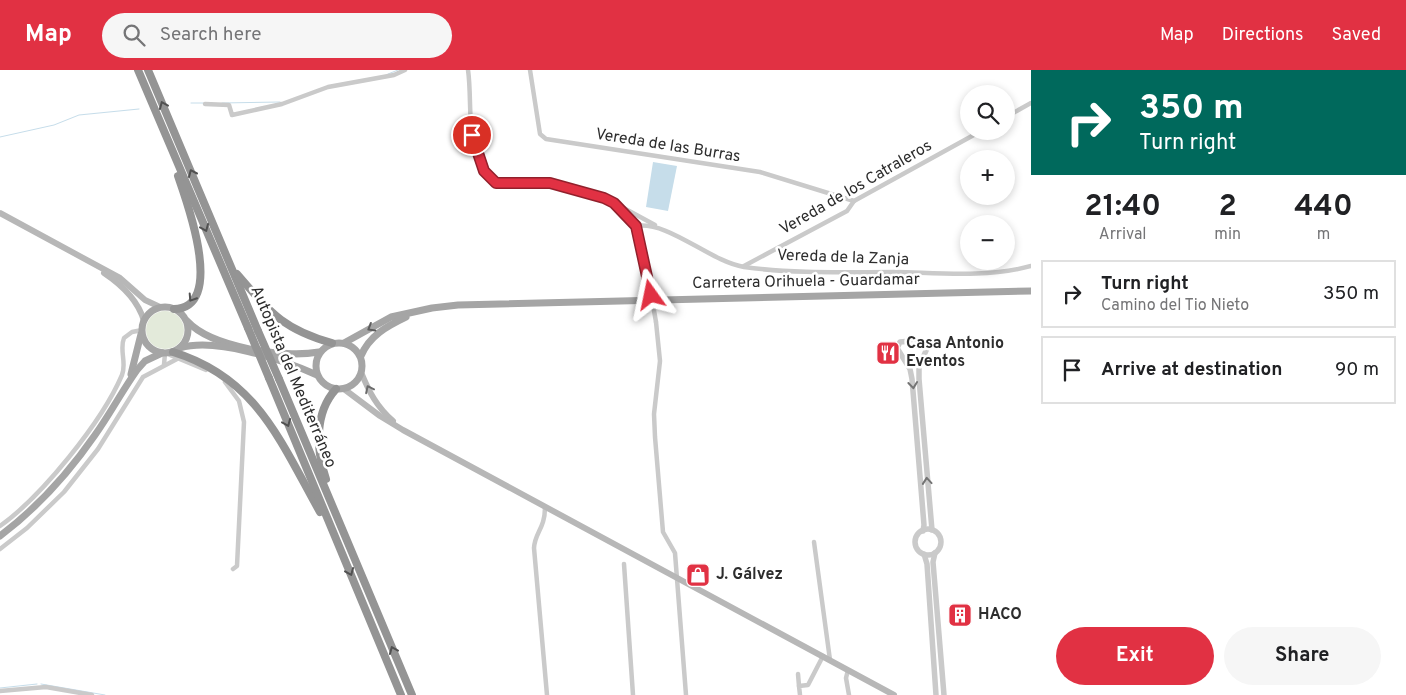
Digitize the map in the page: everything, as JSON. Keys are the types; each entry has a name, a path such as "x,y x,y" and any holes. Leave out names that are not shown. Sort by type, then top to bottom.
{"highway":[{"path":"137,70 177,172 189,210 200,256 201,277 194,298 186,307 174,309"},
{"name":"Autopista del Mediterráneo","path":"137,70 248,328 401,695"},
{"name":"Autopista del Mediterráneo","path":"148,70 412,695"},
{"path":"233,270 282,322 308,336 332,343"},
{"path":"171,353 222,373 250,398 277,436 335,536"},
{"path":"340,389 325,405 320,424 320,460 355,559"}],"main road":[{"path":"0,213 120,278 146,300 160,307 174,309 191,325 210,336 244,347 290,355 320,352 332,343 344,343 354,348 361,356 362,372 368,390 381,410 403,430"},
{"path":"74,253 128,292 141,311 144,321"},
{"name":"Carretera Orihuela - Guardamar","path":"344,343 391,317 432,308 506,302 1031,291"},
{"path":"0,536 27,515 64,477 96,435 134,369 144,321 148,314 160,307"},
{"name":"Carretera Orihuela - Guardamar","path":"361,356 370,340 386,327 410,315 432,308"},
{"path":"171,353 184,343 188,330 185,318"},
{"path":"142,331 148,346 171,353"},
{"path":"124,388 145,361 197,345 230,349 280,361 317,375"},
{"path":"320,352 315,368 322,382 340,389 403,430 894,695"},
{"path":"340,389 358,380 362,372"}],"street":[{"path":"204,104 229,105 232,115 282,104 328,88 394,75 405,70"},
{"name":"Vereda de la Zanja","path":"468,70 472,135 477,156 489,178 501,184 550,183 604,198 692,246 743,267 815,271 999,273 1031,266"},
{"name":"Vereda de las Burras","path":"530,70 540,134 546,138 760,172 854,201"},
{"path":"1015,112 1031,103"},
{"name":"Vereda de los Catraleros","path":"743,267 847,211 854,201 965,140"},
{"path":"614,203 636,226 656,322 660,361 654,414 661,513 665,537 676,553 686,695"},
{"path":"636,226 648,225 658,227"},
{"path":"0,526 64,463 87,434 121,376 124,366 124,338 132,332 142,331"},
{"path":"923,531 912,379 910,369 897,348 900,342 922,340 928,346 920,367 919,379 932,530 938,536 940,543 933,562 944,695"},
{"path":"0,549 26,528 64,492 103,441 142,377 166,363 171,353"},
{"path":"166,363 171,353"},
{"path":"171,353 224,381 236,395 244,413 237,566 233,569"},
{"path":"545,507 545,521 535,541 534,548 547,695"},
{"path":"932,530 923,531 917,536 915,544 917,549 924,554 927,564 937,693"},
{"path":"814,542 830,660"},
{"path":"924,554 935,553"},
{"path":"624,564 633,695"},
{"path":"799,686 808,685 823,656"},
{"path":"848,670 846,678 849,695"},
{"path":"798,674 800,695"},
{"path":"0,690 46,687 92,695"}],"green space":[{"path":"165,311 172,312 178,317 183,323 183,337 178,343 172,348 165,349 158,348 152,343 147,337 146,330 147,323 152,317 158,312"}],"water":[{"path":"653,162 677,166 668,211 646,207"}],"waterway":[{"path":"388,74 398,70"},
{"path":"222,103 280,102"},
{"path":"191,103 203,103"},
{"path":"0,137 54,125 79,115 139,109"},
{"path":"0,688 37,684"},
{"path":"41,684 105,695"}],"place":[{"name":"Casa Antonio Eventos","path":"888,353"},
{"name":"J. Gálvez","path":"698,575"},
{"name":"HACO","path":"960,615"}],"route":[{"path":"472,135 477,156 484,171 496,183 550,183 604,198 614,203 636,226 651,295"}]}
